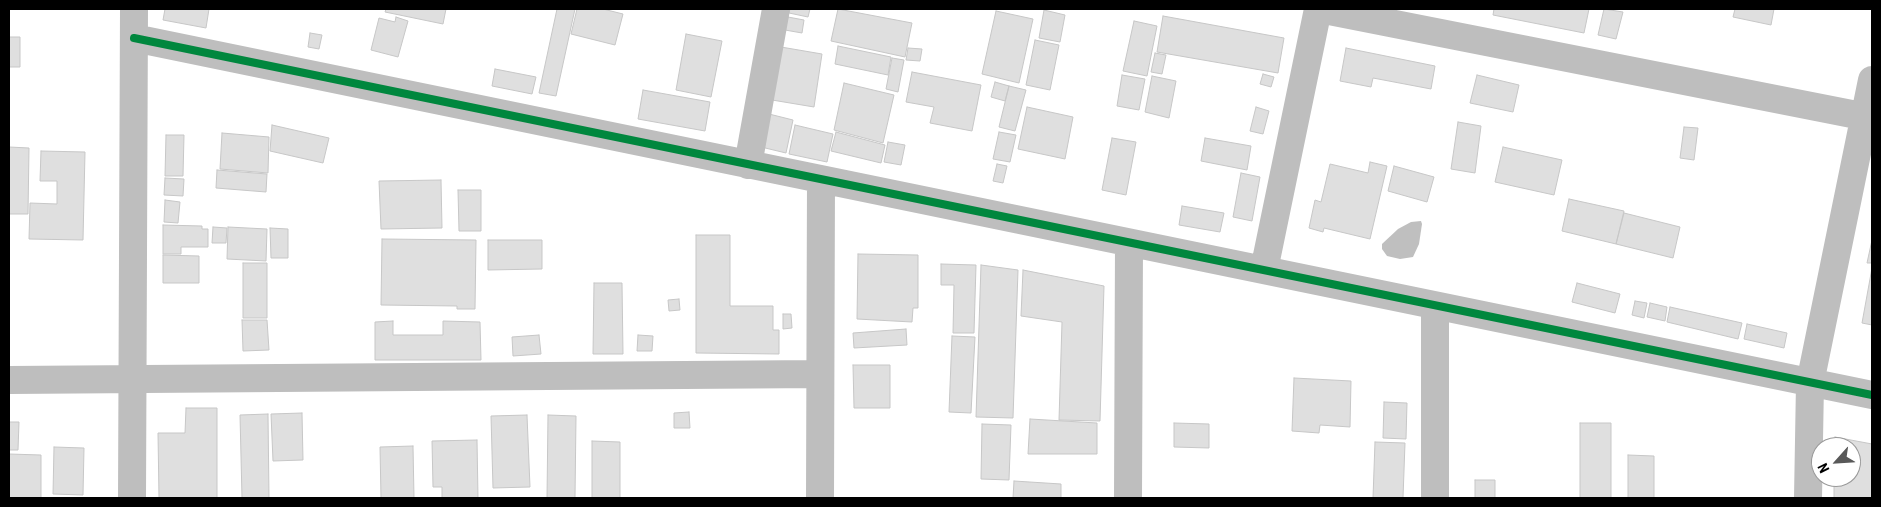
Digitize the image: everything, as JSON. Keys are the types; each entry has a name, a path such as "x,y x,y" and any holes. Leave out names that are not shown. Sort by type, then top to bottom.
{"street":[{"path":"132,498 134,9"},
{"path":"748,164 776,9"},
{"path":"1264,270 1318,9 1868,117"},
{"path":"134,38 1872,396"},
{"path":"1808,498 1810,383 1868,117 1872,80"},
{"path":"820,180 820,498"},
{"path":"1128,498 1129,243"},
{"path":"1435,306 1435,498"},
{"path":"9,380 820,374"}],"shaded area":[{"path":"1421,221 1419,244 1413,257 1400,259 1387,256 1382,249 1382,244 1398,229 1411,222"}],"building":[{"path":"165,9 209,9 206,28 163,20"},
{"path":"386,9 446,9 443,24 385,12"},
{"path":"557,9 575,9 556,96 539,93"},
{"path":"577,9 603,9 623,14 615,45 571,34"},
{"path":"790,9 810,9 808,17 789,13"},
{"path":"838,9 912,23 905,57 831,41"},
{"path":"1494,9 1589,9 1584,33 1493,15"},
{"path":"1604,9 1623,12 1616,39 1598,35"},
{"path":"1735,9 1774,9 1771,25 1733,17"},
{"path":"1044,10 1065,15 1060,42 1039,38"},
{"path":"996,11 1033,19 1019,83 982,74"},
{"path":"1163,16 1284,38 1278,73 1157,52"},
{"path":"396,17 408,21 398,57 371,50 379,18 395,22"},
{"path":"788,17 804,20 802,33 785,30"},
{"path":"1134,21 1157,26 1147,76 1123,71"},
{"path":"310,33 322,35 319,49 308,47"},
{"path":"686,34 722,41 711,97 676,90"},
{"path":"9,37 20,37 20,67 9,67"},
{"path":"1035,40 1059,45 1050,90 1026,85"},
{"path":"838,46 891,57 888,75 835,64"},
{"path":"781,47 822,54 814,107 772,100"},
{"path":"908,48 922,49 920,61 906,60"},
{"path":"1346,48 1435,66 1431,89 1373,78 1371,87 1340,81"},
{"path":"1155,53 1166,55 1162,74 1151,72"},
{"path":"892,58 904,60 898,92 886,89"},
{"path":"495,69 536,77 532,94 492,86"},
{"path":"912,72 981,85 972,131 930,123 934,107 906,102"},
{"path":"1263,74 1274,77 1271,87 1260,84"},
{"path":"1122,75 1145,79 1139,110 1117,106"},
{"path":"1477,75 1519,85 1513,112 1470,103"},
{"path":"1152,76 1176,81 1169,118 1145,112"},
{"path":"995,82 1009,86 1005,101 991,97"},
{"path":"844,83 894,95 883,143 834,130"},
{"path":"1009,86 1026,90 1015,131 999,127"},
{"path":"643,90 710,102 705,131 638,119"},
{"path":"1027,107 1073,117 1065,159 1018,149"},
{"path":"1256,107 1269,111 1263,134 1250,131"},
{"path":"769,114 793,120 786,153 761,147"},
{"path":"1458,122 1481,126 1475,173 1451,169"},
{"path":"272,125 329,138 323,163 270,151"},
{"path":"795,125 833,134 827,162 789,154"},
{"path":"1684,127 1698,128 1694,160 1680,158"},
{"path":"836,132 885,145 881,163 831,151"},
{"path":"999,132 1016,135 1010,162 993,159"},
{"path":"222,133 269,137 268,173 220,169"},
{"path":"166,135 184,135 183,176 165,176"},
{"path":"1112,138 1136,142 1126,195 1102,190"},
{"path":"1205,138 1251,146 1247,170 1201,161"},
{"path":"888,142 905,145 901,165 884,162"},
{"path":"9,147 29,148 28,214 9,214"},
{"path":"1503,147 1562,160 1554,195 1495,182"},
{"path":"41,151 85,152 83,240 29,239 30,203 57,204 57,181 40,181"},
{"path":"1370,162 1387,166 1370,239 1324,228 1323,232 1309,228 1315,200 1321,202 1330,164 1368,173"},
{"path":"997,164 1007,166 1003,183 993,181"},
{"path":"1394,166 1434,177 1427,202 1388,191"},
{"path":"217,170 267,174 266,192 216,188"},
{"path":"1241,173 1260,177 1252,221 1233,217"},
{"path":"165,178 184,179 183,196 164,195"},
{"path":"441,180 442,228 381,229 379,181"},
{"path":"458,190 481,190 481,231 459,231"},
{"path":"1569,199 1624,211 1616,244 1562,231"},
{"path":"165,200 180,202 178,223 164,222"},
{"path":"1182,206 1224,213 1220,232 1179,225"},
{"path":"1624,213 1680,227 1673,258 1616,244"},
{"path":"163,225 202,226 202,229 208,229 208,247 181,247 181,254 163,254"},
{"path":"213,227 227,228 226,243 212,243"},
{"path":"228,227 267,229 266,261 227,259"},
{"path":"270,228 288,229 288,258 271,258"},
{"path":"696,235 730,235 730,306 773,306 773,330 779,330 779,354 696,353"},
{"path":"382,239 476,240 475,309 457,309 457,306 381,305"},
{"path":"488,240 542,240 542,269 488,270"},
{"path":"1872,240 1872,263 1867,263"},
{"path":"858,254 918,255 918,308 913,308 912,322 857,319"},
{"path":"163,255 199,256 199,283 163,283"},
{"path":"243,263 267,263 267,318 243,318"},
{"path":"941,264 976,265 974,333 953,333 954,285 941,285"},
{"path":"981,265 1018,270 1013,418 976,417"},
{"path":"1872,268 1872,325 1862,323"},
{"path":"1023,270 1104,286 1100,421 1059,420 1062,322 1021,316"},
{"path":"594,283 622,283 623,354 593,354"},
{"path":"1577,283 1620,294 1615,313 1572,302"},
{"path":"679,299 680,310 669,311 668,300"},
{"path":"1635,301 1647,303 1644,318 1632,315"},
{"path":"1650,303 1667,307 1665,321 1647,317"},
{"path":"1670,307 1742,323 1738,339 1667,322"},
{"path":"783,314 791,314 792,328 783,329"},
{"path":"242,320 267,320 269,350 243,351"},
{"path":"393,321 393,335 443,335 443,321 480,322 481,360 375,360 375,322"},
{"path":"1747,324 1787,333 1784,348 1744,339"},
{"path":"906,329 907,345 854,348 853,333"},
{"path":"539,335 541,354 513,356 512,337"},
{"path":"638,335 653,336 652,351 637,351"},
{"path":"952,336 975,337 971,413 949,412"},
{"path":"853,365 890,365 890,408 854,408"},
{"path":"1294,378 1351,381 1350,427 1320,425 1319,433 1292,431"},
{"path":"1384,402 1407,403 1406,439 1383,438"},
{"path":"186,408 217,408 217,498 159,498 158,433 185,433"},
{"path":"689,412 690,428 674,428 674,413"},
{"path":"302,413 303,460 273,461 271,414"},
{"path":"268,414 269,498 242,498 240,415"},
{"path":"527,415 530,487 493,488 491,416"},
{"path":"548,415 576,416 575,498 547,498"},
{"path":"1030,419 1097,423 1097,454 1028,454"},
{"path":"9,422 19,422 18,450 9,450"},
{"path":"1174,423 1209,424 1209,448 1174,447"},
{"path":"1580,423 1611,423 1611,498 1580,498"},
{"path":"982,424 1011,425 1009,480 981,479"},
{"path":"477,440 478,498 442,498 442,487 433,487 432,441"},
{"path":"592,441 620,442 620,498 592,498"},
{"path":"1375,442 1405,443 1403,498 1373,498"},
{"path":"1861,442 1872,444 1872,498 1834,498 1834,487 1861,487"},
{"path":"413,446 414,498 381,498 380,447"},
{"path":"54,447 84,448 83,495 53,494"},
{"path":"9,454 41,455 41,498 9,498"},
{"path":"1628,455 1654,456 1654,498 1628,498"},
{"path":"1475,480 1495,480 1495,498 1475,498"},
{"path":"1014,481 1061,484 1061,498 1013,498"}],"cycle path":[{"path":"134,38 1872,395"}]}
